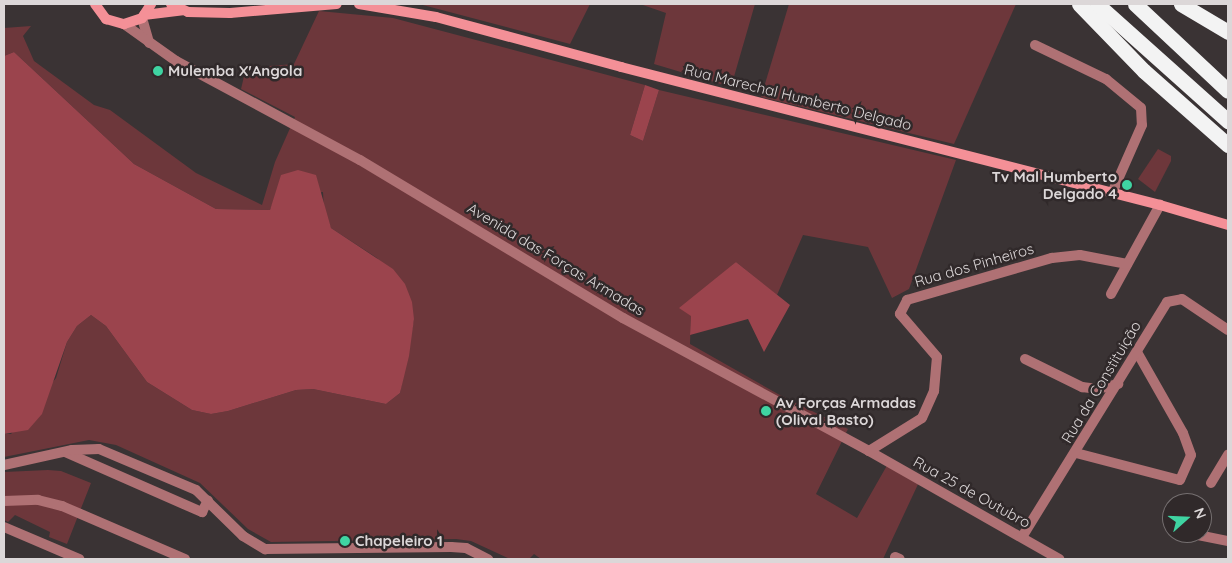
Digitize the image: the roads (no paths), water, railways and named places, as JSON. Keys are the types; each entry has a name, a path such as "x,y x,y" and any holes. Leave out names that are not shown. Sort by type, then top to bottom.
{"highway":[{"path":"1080,4 1144,72 1228,145"},
{"path":"1097,4 1228,121"},
{"path":"1135,4 1228,91"},
{"path":"1181,4 1228,32"}],"street":[{"path":"95,4 106,19 124,24 143,16 189,9"},
{"path":"151,4 143,16 151,46"},
{"path":"171,4 189,9 230,13 337,4"},
{"name":"Rua Marechal Humberto Delgado","path":"359,4 436,17 1112,192 1228,225"},
{"name":"Avenida das Forças Armadas","path":"124,24 151,46 228,90 360,160 623,318 869,451"},
{"path":"1036,45 1106,79 1141,108 1142,125 1112,192"},
{"path":"1111,294 1160,205"},
{"name":"Rua dos Pinheiros","path":"869,451 922,418 934,391 937,357 900,314 907,300 1052,258 1080,255 1127,264"},
{"name":"Rua da Constituição","path":"1022,537 1076,453 1167,302 1182,299 1228,330"},
{"path":"1076,453 1180,480 1191,455 1183,433 1137,352"},
{"path":"1026,359 1082,387 1098,389 1118,384"},
{"path":"4,465 86,448 116,454 183,482 208,500 243,536 265,549 451,547 466,548 488,559"},
{"name":"Rua 25 de Outubro","path":"869,451 1059,559"},
{"path":"65,452 202,512 208,500"},
{"path":"1211,483 1228,455"},
{"path":"4,501 38,500 62,506 184,559"},
{"path":"4,526 79,559"},
{"path":"1212,538 1228,541"}],"place":[{"name":"Mulemba X'Angola","path":"158,71"},
{"name":"Tv Mal Humberto Delgado 4","path":"1127,185"},
{"name":"Av Forças Armadas (Olival Basto)","path":"766,411"},
{"name":"Chapeleiro 1","path":"345,541"}]}
